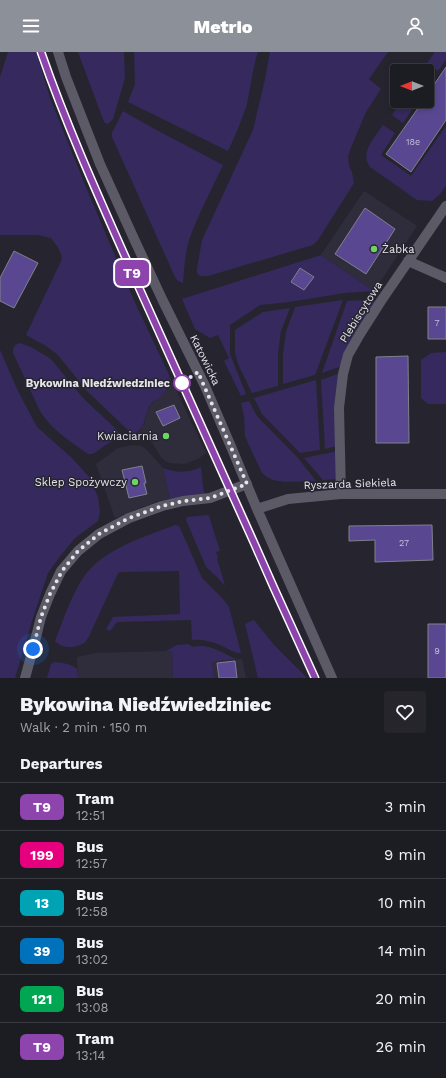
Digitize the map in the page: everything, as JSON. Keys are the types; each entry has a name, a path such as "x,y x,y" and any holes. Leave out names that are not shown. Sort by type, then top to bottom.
{"street":[{"name":"Katowicka","path":"58,52 104,171 163,301 205,386 257,509 332,678"},
{"name":"Plebiscytowa","path":"341,494 340,391 348,355 372,314 446,206"},
{"path":"408,261 446,278"},
{"path":"25,678 41,617 50,594 62,571 78,551 99,534 129,518 162,506 184,501 210,498 247,484"},
{"name":"Ryszarda Siekiela","path":"257,509 288,499 341,494 446,494"}],"shaded area":[{"path":"8,52 36,52 51,101 88,192 132,296 169,375 168,385 161,396 151,404 141,428 134,434 131,433 87,391 58,355 46,346 26,335 62,259 59,250 51,238 38,235 0,235 0,77"},
{"path":"78,52 124,52 125,78 113,119 107,124 104,122"},
{"path":"134,52 258,52 254,65 247,104 228,151 128,102 135,84"},
{"path":"270,52 388,52 369,79 381,89 366,112 348,157 354,183 318,240 313,245 208,276 200,276 197,273 197,268 202,240 253,130"},
{"path":"435,52 446,52 446,60 438,71 434,68 434,64 427,63"},
{"path":"396,108 413,108 403,123 392,115"},
{"path":"123,111 223,165 189,240 183,283 178,281 175,277 112,137 112,133"},
{"path":"383,125 395,133 381,155 411,176 446,126 446,186 432,201 417,200 370,167 367,162 367,151 372,140"},
{"path":"364,191 417,226 374,291 321,255"},
{"path":"321,255 374,291 345,293 260,305 230,325 230,354 246,394 241,396 224,361 229,358 218,335 210,338 195,329 182,299"},
{"path":"343,300 315,375 283,384 283,354 286,332 295,307"},
{"path":"372,300 375,302 342,366 322,373 347,301"},
{"path":"290,308 281,331 278,353 278,386 252,393 238,364 235,352 235,330 263,312"},
{"path":"20,343 33,348 51,359 83,398 116,429 119,436 96,452 88,454 54,428 39,409 13,353 14,346"},
{"path":"0,350 18,391 37,427 73,459 90,478 98,497 100,512 98,521 75,538 48,573 15,678 0,678"},
{"path":"446,352 446,404 428,404 421,398 421,360 431,353"},
{"path":"340,373 337,446 325,449 321,380"},
{"path":"169,375 206,453 198,459 184,464 165,461 153,444 148,440 134,434 140,431 145,422 147,412 151,404 159,398 169,381"},
{"path":"316,380 320,450 300,453 262,414 254,398"},
{"path":"249,401 257,416 298,458 316,481 284,482 273,480 262,473 245,436 244,416 241,403"},
{"path":"133,445 141,446 146,449 163,468 170,499 158,501 115,518 96,464 118,448"},
{"path":"338,451 338,479 323,480 304,458"},
{"path":"201,467 205,495 170,499 163,468 182,472"},
{"path":"209,516 220,551 216,552 217,559 225,586 206,567 186,520 187,517"},
{"path":"175,525 179,526 202,578 229,607 241,653 210,641 192,640 191,620 117,622 110,631 106,629 113,617 180,614 179,571 118,573 86,641 79,646 66,647 55,641 73,595 89,570 99,561 123,546"},
{"path":"254,620 274,645 307,678 258,678 245,624"},
{"path":"188,644 193,647 210,647 236,659 212,662 214,678 173,678 172,651 166,651 177,645"},
{"path":"172,651 173,678 78,678 77,657 96,653"},
{"path":"242,659 246,678 214,678 212,662"},
{"path":"54,662 66,664 77,669 78,678 47,678 51,664"}],"building":[{"path":"446,67 446,120 411,172 386,154 418,108 434,108 434,85"},
{"path":"365,208 395,229 366,274 335,254"},
{"path":"14,251 38,263 14,308 0,301 0,278"},
{"path":"300,268 314,277 304,290 291,282"},
{"path":"428,307 446,307 446,339 428,339"},
{"path":"408,356 409,443 376,443 376,357"},
{"path":"174,405 180,418 163,426 156,412"},
{"path":"142,466 147,494 129,498 122,470"},
{"path":"432,525 433,560 375,562 375,540 349,541 349,526"},
{"path":"428,624 446,624 446,678 428,678"},
{"path":"235,661 237,678 219,678 217,663"}],"tram line":[{"path":"41,52 74,140 99,198 315,678"},
{"name":"T9","path":"41,52 52,85 76,146 315,678"}],"place":[{"name":"Żabka","path":"374,249"},
{"name":"Bykowina Niedźwiedziniec","path":"182,383"},
{"name":"Kwiaciarnia","path":"166,436"},
{"name":"Sklep Spożywczy","path":"135,482"}],"route":[{"path":"33,649 41,617 50,594 62,571 78,551 99,534 129,518 162,506 184,501 210,498 247,484 198,372 182,383"}]}
